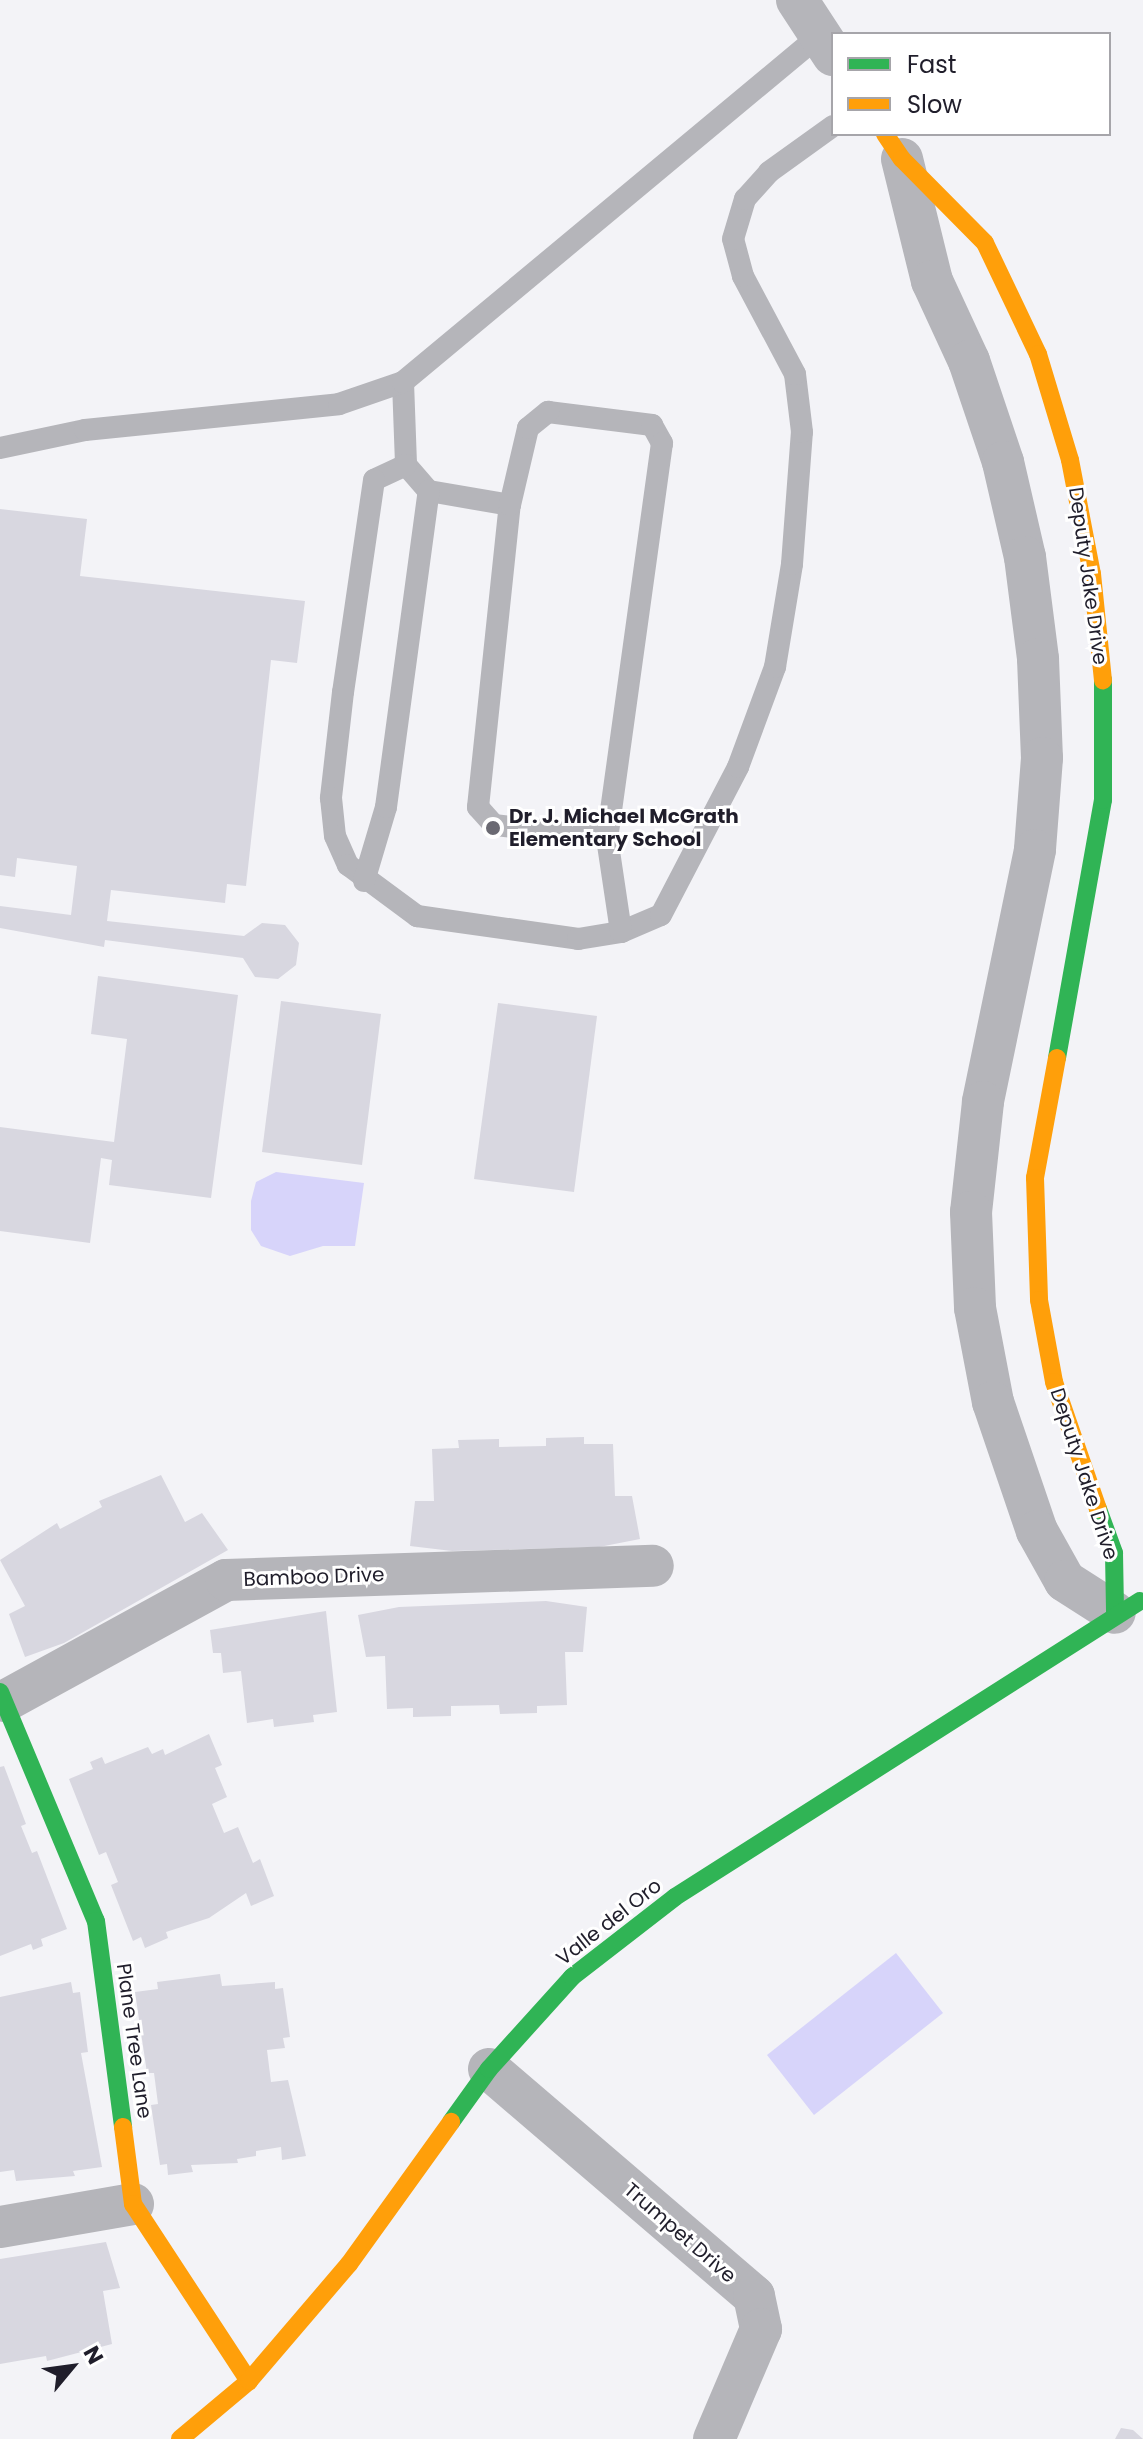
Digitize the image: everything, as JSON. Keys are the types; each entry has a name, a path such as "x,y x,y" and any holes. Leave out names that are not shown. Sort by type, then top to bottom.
{"street":[{"path":"797,0 826,45"},
{"name":"Deputy Jake Drive","path":"894,147 932,281 969,361 1003,462 1025,557 1038,659 1042,758 1035,850 983,1102 971,1212 975,1308 993,1402 1037,1531 1065,1581 1129,1606"},
{"name":"Deputy Jake Drive","path":"894,147 985,243 1038,354 1070,460 1092,574 1103,676 1103,800 1088,902 1053,1060 1035,1178 1039,1300 1054,1382 1114,1553 1129,1606"},
{"name":"Bamboo Drive","path":"3,1696 226,1580 653,1566"},
{"name":"Valle del Oro","path":"180,2439 249,2381 349,2264 489,2069 572,1977 675,1897 1129,1606"},
{"name":"Plane Tree Lane","path":"3,1696 96,1921 133,2204 249,2381"},
{"name":"Trumpet Drive","path":"489,2069 754,2296 761,2329 714,2439"},
{"path":"0,2227 133,2204"}],"lane":[{"path":"0,448 85,430 339,404 403,382 826,45"},
{"path":"406,465 374,480 331,798 335,836 348,865 364,881 417,916 578,939 621,932 661,915 738,767 775,667 792,564 802,432 795,374 743,276 733,239 745,199 769,172 831,127"},
{"path":"403,382 406,465 429,491 510,505"},
{"path":"607,838 494,825 478,807 510,505 528,428 548,412 652,425 662,443 607,838 621,932"},
{"path":"364,881 386,807 403,658 429,491"}],"shaded area":[{"path":"276,1172 364,1183 355,1246 323,1246 290,1256 261,1246 251,1230 251,1201 256,1182"},
{"path":"896,1953 943,2013 814,2115 767,2055"}],"building":[{"path":"0,509 87,519 80,576 305,601 297,663 271,660 246,886 227,884 225,903 111,890 107,921 244,936 262,923 285,925 299,943 296,965 278,979 255,977 243,958 105,940 104,947 0,928 0,906 71,915 77,866 17,858 15,877 0,875"},
{"path":"98,976 238,995 211,1198 109,1185 112,1160 101,1158 90,1243 0,1231 0,1127 114,1142 127,1039 91,1034"},
{"path":"281,1001 381,1014 362,1165 262,1152"},
{"path":"498,1003 597,1016 574,1192 474,1179"},
{"path":"584,1437 584,1444 613,1444 615,1496 632,1496 640,1539 599,1547 452,1551 410,1546 415,1501 434,1501 432,1449 459,1448 458,1440 499,1439 499,1447 546,1446 546,1438"},
{"path":"161,1475 185,1522 202,1513 228,1550 64,1643 25,1657 9,1614 25,1606 0,1560 57,1523 60,1529 102,1507 99,1501"},
{"path":"546,1601 587,1607 583,1652 565,1652 567,1705 537,1706 537,1713 500,1714 499,1705 451,1706 451,1716 413,1717 413,1708 387,1709 385,1656 366,1657 358,1615 399,1607"},
{"path":"326,1611 337,1712 313,1715 314,1722 274,1727 273,1719 247,1723 241,1671 223,1673 221,1653 213,1653 210,1630"},
{"path":"209,1734 222,1765 215,1768 227,1797 212,1804 224,1833 238,1827 253,1863 260,1859 274,1896 251,1906 246,1893 209,1918 166,1932 168,1938 145,1948 141,1937 133,1941 111,1885 118,1882 106,1852 99,1855 69,1779 93,1769 90,1762 102,1757 105,1764 148,1747 152,1754 163,1749 165,1755"},
{"path":"4,1766 26,1824 21,1826 32,1853 37,1851 67,1929 41,1939 43,1946 33,1950 31,1944 0,1956 0,1767"},
{"path":"220,1974 222,1986 275,1982 275,1989 283,1988 290,2037 283,2038 285,2048 267,2050 271,2082 288,2080 306,2156 282,2160 281,2147 256,2151 256,2156 237,2159 238,2163 191,2165 193,2172 168,2175 167,2164 160,2165 151,2105 158,2104 154,2073 147,2073 135,1992 158,1989 157,1982"},
{"path":"71,1982 73,1993 80,1992 88,2052 81,2053 102,2167 73,2171 75,2176 16,2181 14,2170 0,2172 0,1997"},
{"path":"106,2242 120,2288 103,2291 112,2344 47,2361 46,2356 0,2364 0,2259"},
{"path":"1121,2428 1133,2430 1143,2439 1115,2439"}],"traffic: fast":[{"path":"1057,1058 1103,800 1103,680"},
{"path":"1098,1509 1114,1553 1115,1613"},
{"path":"451,2122 489,2069 572,1977 675,1897 1140,1601"},
{"path":"0,1692 96,1921 123,2127"}],"traffic: slow":[{"path":"886,136 902,159 985,243 1038,354 1070,460 1092,574 1103,680"},
{"path":"1057,1058 1035,1178 1039,1300 1054,1382 1098,1509"},
{"path":"180,2439 249,2381 349,2264 451,2122"},
{"path":"123,2127 133,2204 249,2381"}],"place":[{"name":"Dr. J. Michael McGrath Elementary School","path":"493,828"}]}
